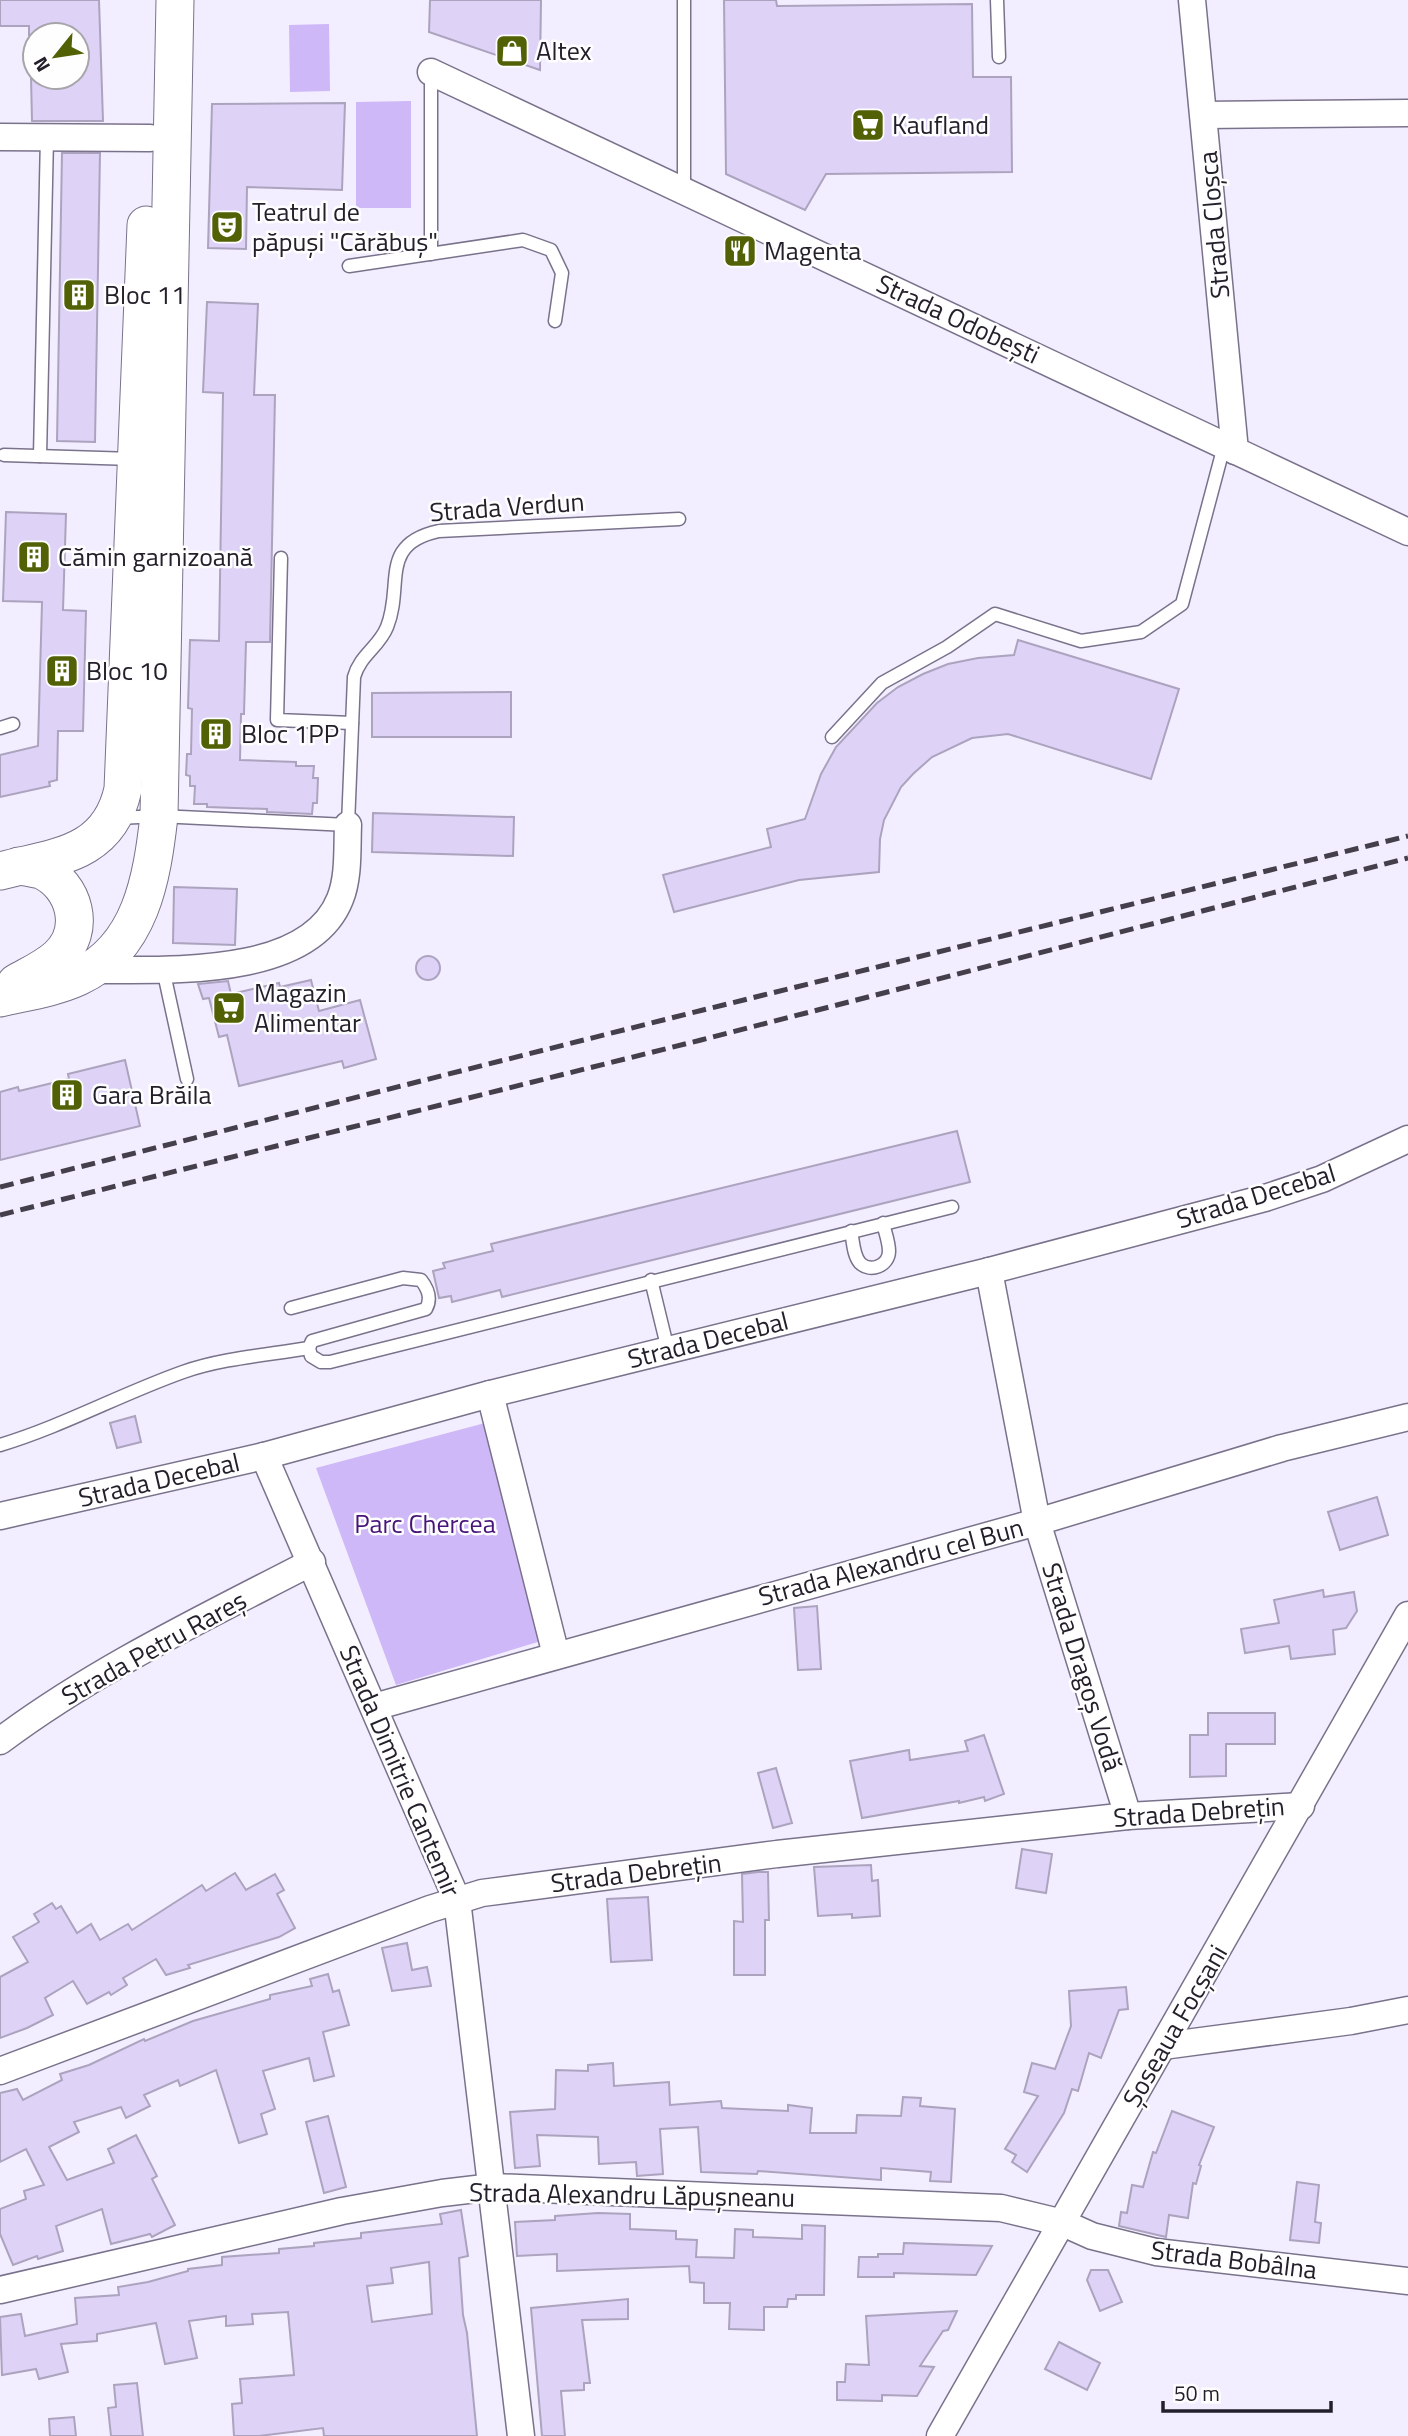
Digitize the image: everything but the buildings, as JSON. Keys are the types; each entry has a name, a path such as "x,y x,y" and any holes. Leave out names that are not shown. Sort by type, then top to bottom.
{"street":[{"path":"10,869 79,849 102,834 120,807 124,789 150,138 151,0"},
{"path":"0,996 58,985 92,970 110,956 128,934 139,913 149,882 159,816 175,0"},
{"name":"Strada Cloșca","path":"1192,0 1204,115 1230,448"},
{"name":"Strada Odobești","path":"431,72 1408,532"},
{"path":"1204,115 1408,113"},
{"path":"0,137 150,138"},
{"path":"92,970 229,966 253,961 291,947 315,932 335,911 344,890 348,825"},
{"path":"0,996 59,957 68,946 75,926 72,904 59,883 38,869 10,869"},
{"name":"Strada Decebal","path":"0,1516 264,1456 490,1394 989,1271 1265,1198 1322,1179 1408,1139"},
{"name":"Strada Dragoș Vodă","path":"989,1271 1037,1522 1128,1816"},
{"path":"490,1394 556,1655"},
{"name":"Strada Alexandru cel Bun","path":"374,1707 1037,1522 1282,1448 1408,1417"},
{"name":"Strada Dimitrie Cantemir","path":"264,1456 457,1900 521,2436"},
{"name":"Strada Petru Rareș","path":"0,1741 61,1699 134,1655 312,1562"},
{"name":"Șoseaua Focșani","path":"940,2436 1408,1615"},
{"path":"1379,1664 1408,1657"},
{"name":"Strada Debrețin","path":"0,2071 482,1893 777,1854 1128,1816 1301,1805"},
{"path":"1163,2046 1351,2021 1408,2010"},
{"name":"Strada Alexandru Lăpușneanu","path":"0,2290 342,2211 493,2187 1001,2208 1063,2223"},
{"name":"Strada Bobâlna","path":"1063,2223 1092,2236 1156,2252 1408,2281"}],"lane":[{"path":"684,0 684,189"},
{"path":"997,0 999,57"},
{"path":"431,72 431,254"},
{"path":"40,456 47,137"},
{"path":"349,267 523,240 551,250 562,273 555,321"},
{"path":"832,737 882,683 947,647 995,614 1081,641 1141,632 1182,604 1230,448"},
{"path":"4,455 136,459"},
{"name":"Strada Verdun","path":"348,825 353,691 357,666 387,629 391,616 396,566 402,551 422,534 439,531 679,519"},
{"path":"281,558 276,720 352,723"},
{"path":"0,728 13,724"},
{"path":"114,818 159,816 348,825"},
{"path":"163,969 187,1079"},
{"path":"291,1308 403,1278 421,1280 426,1286 429,1296 426,1309 312,1341 309,1348 311,1356 315,1360 330,1362 952,1207"},
{"path":"850,1231 858,1261 866,1267 877,1267 886,1261 888,1256 883,1223"},
{"path":"652,1280 668,1350"},
{"path":"0,1445 32,1435 185,1371 309,1348"}],"green space":[{"path":"329,24 330,91 290,92 289,25"},
{"path":"411,101 411,208 356,208 356,102"},
{"name":"Parc Chercea","path":"485,1423 541,1641 396,1685 316,1468"}],"railway":[{"path":"0,1187 1408,836"},
{"path":"0,1215 701,1040 1408,858"}],"place":[{"name":"Altex","path":"512,51"},
{"name":"Kaufland","path":"868,125"},
{"name":"Teatrul de păpuși \"Cărăbuș\"","path":"227,227"},
{"name":"Magenta","path":"740,251"},
{"name":"Bloc 11","path":"79,295"},
{"name":"Cămin garnizoană","path":"34,557"},
{"name":"Bloc 10","path":"62,671"},
{"name":"Bloc 1PP","path":"216,734"},
{"name":"Magazin Alimentar","path":"229,1008"},
{"name":"Gara Brăila","path":"67,1095"}]}
